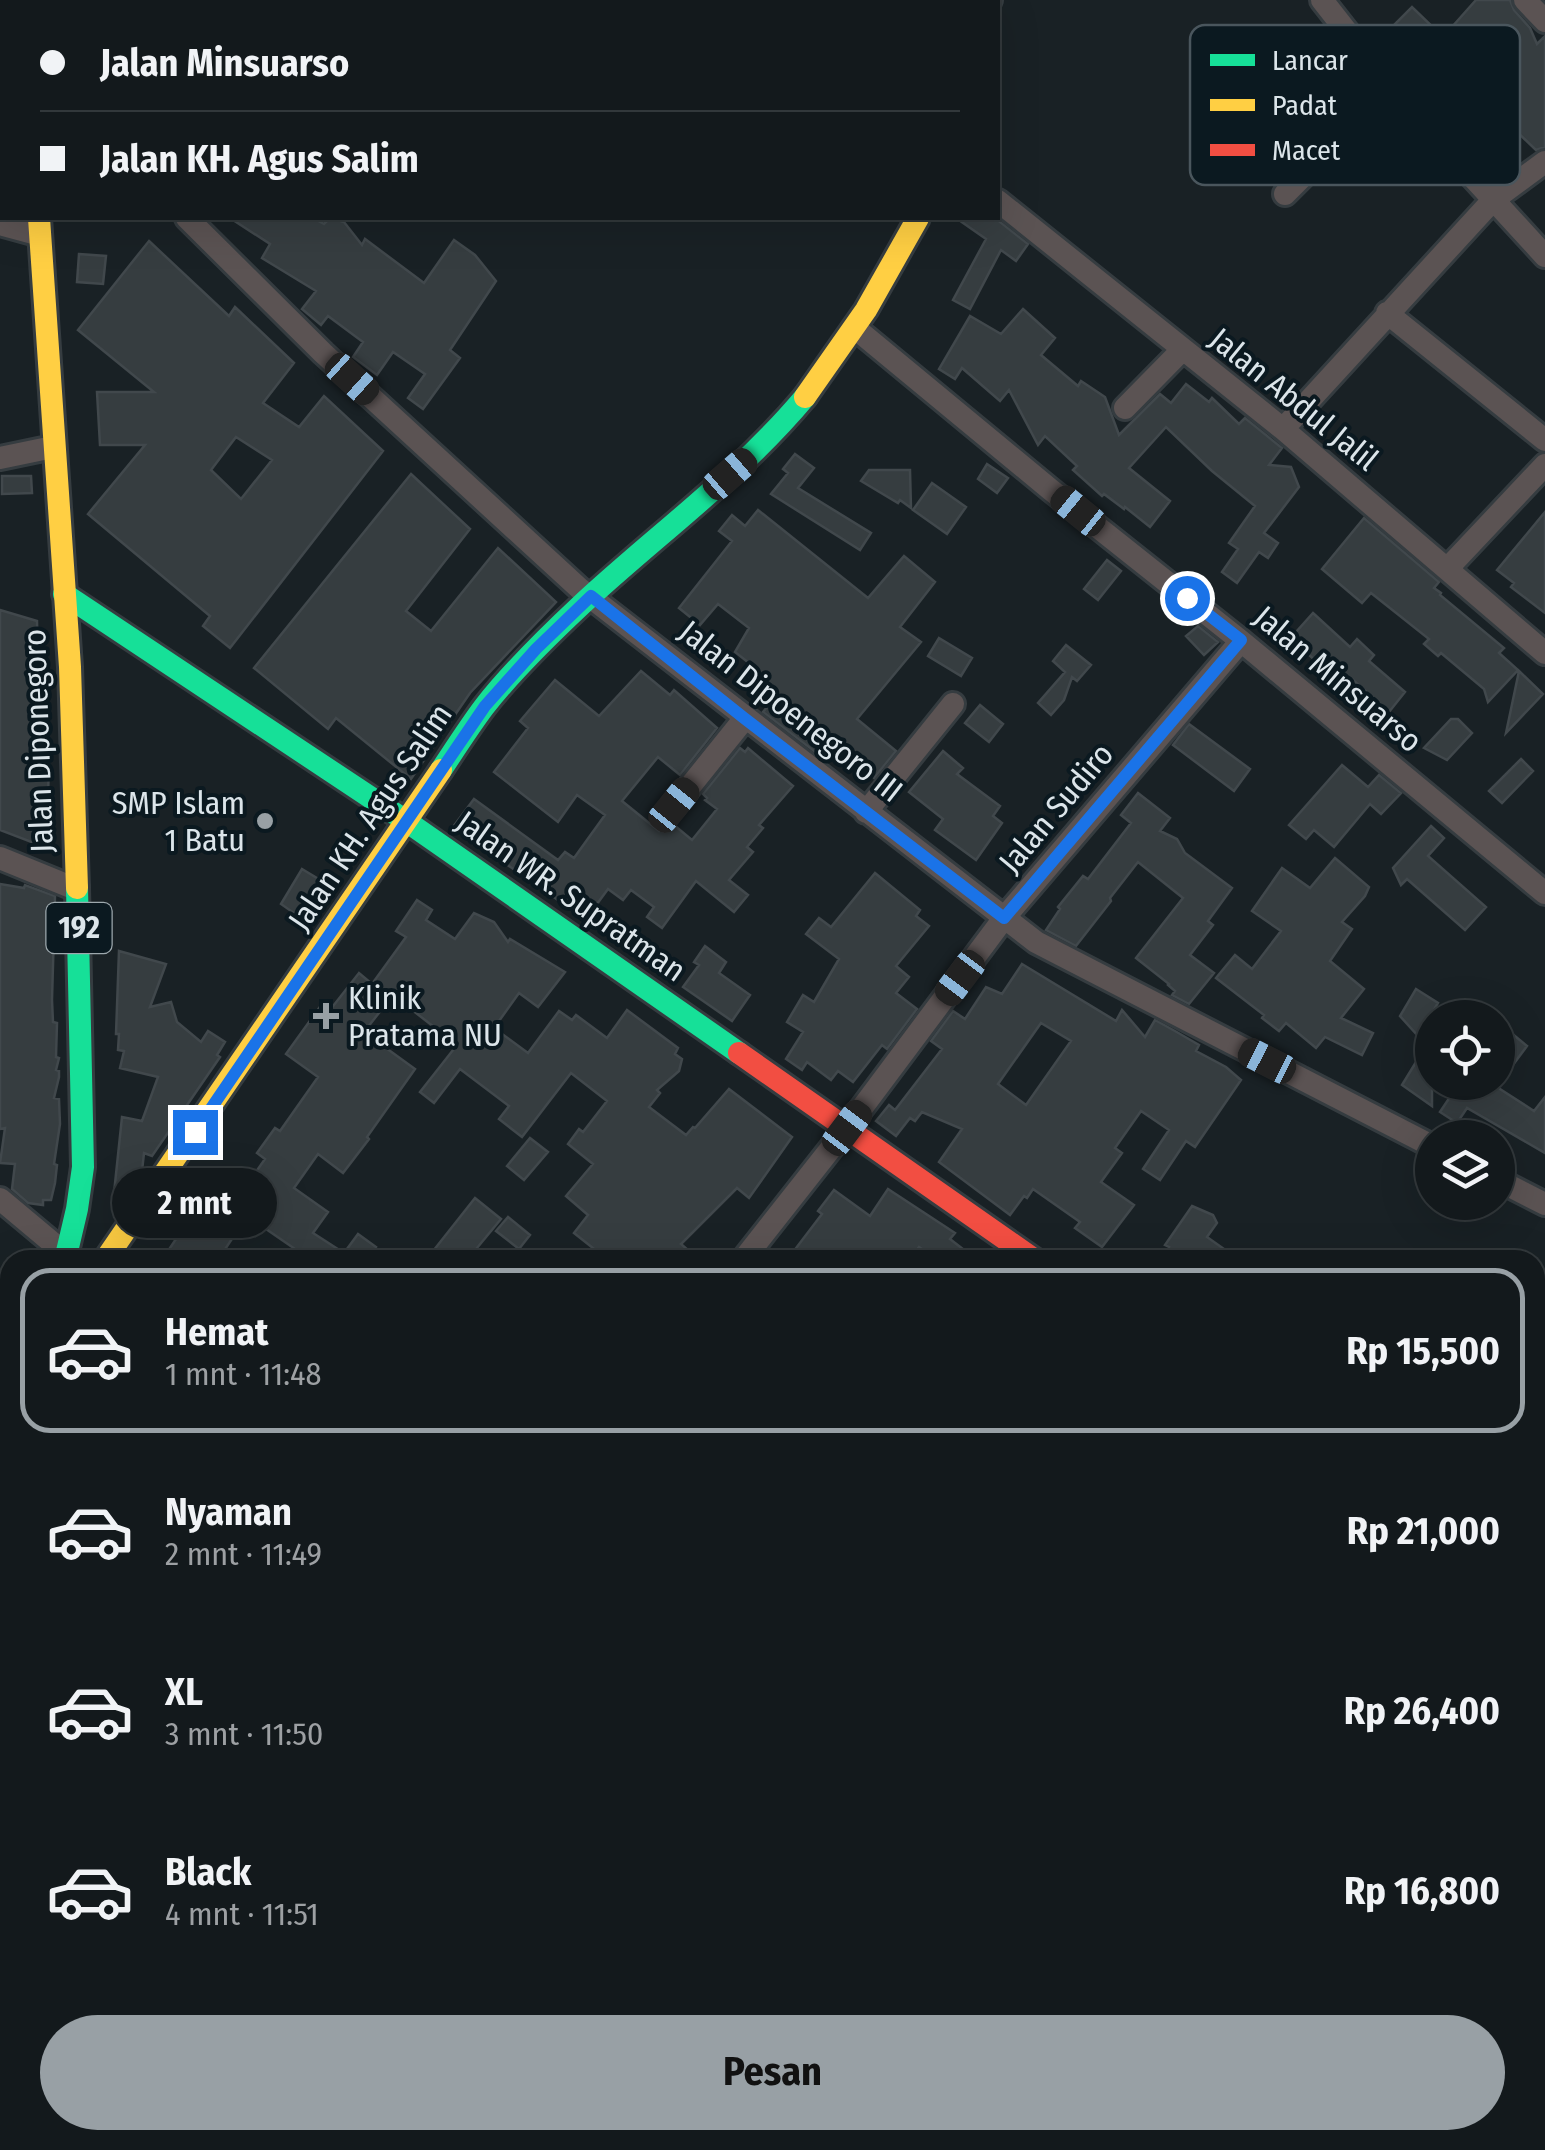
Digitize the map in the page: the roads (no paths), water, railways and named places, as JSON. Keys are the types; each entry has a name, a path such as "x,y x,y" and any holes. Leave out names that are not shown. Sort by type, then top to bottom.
{"main road":[{"name":"Jalan KH. Agus Salim","path":"113,1250 485,706 591,596 758,450 807,396 854,328 917,220"},
{"name":"Jalan Diponegoro","path":"40,226 64,594 80,662 76,889 83,1167 68,1250"},
{"name":"Jalan WR. Supratman","path":"64,594 406,821 1021,1250"},
{"path":"121,654 148,652"}],"street":[{"path":"1328,8 1353,0"},
{"path":"1526,0 1545,21"},
{"path":"1520,181 1545,162"},
{"path":"1285,194 1294,185"},
{"path":"1480,185 1545,256"},
{"path":"1283,429 1494,200 1514,185"},
{"name":"Jalan Abdul Jalil","path":"1000,203 1283,429 1545,653"},
{"name":"Jalan Dipoenegoro III","path":"189,220 323,353 566,576 1036,942 1415,1137"},
{"path":"0,224 40,226"},
{"path":"1387,313 1545,440"},
{"name":"Jalan Minsuarso","path":"854,328 1065,502 1241,640 1545,893"},
{"path":"1125,408 1182,350"},
{"path":"0,458 53,447"},
{"path":"1446,568 1545,465"},
{"name":"Jalan Sudiro","path":"751,1250 1004,918 1241,640"},
{"path":"866,812 952,704"},
{"path":"674,805 744,718"},
{"path":"0,858 76,889"},
{"path":"1515,1189 1545,1204"},
{"path":"0,1199 57,1250"}],"place":[{"name":"SMP Islam 1 Batu","path":"265,821"},
{"name":"Klinik Pratama NU","path":"326,1016"}]}
